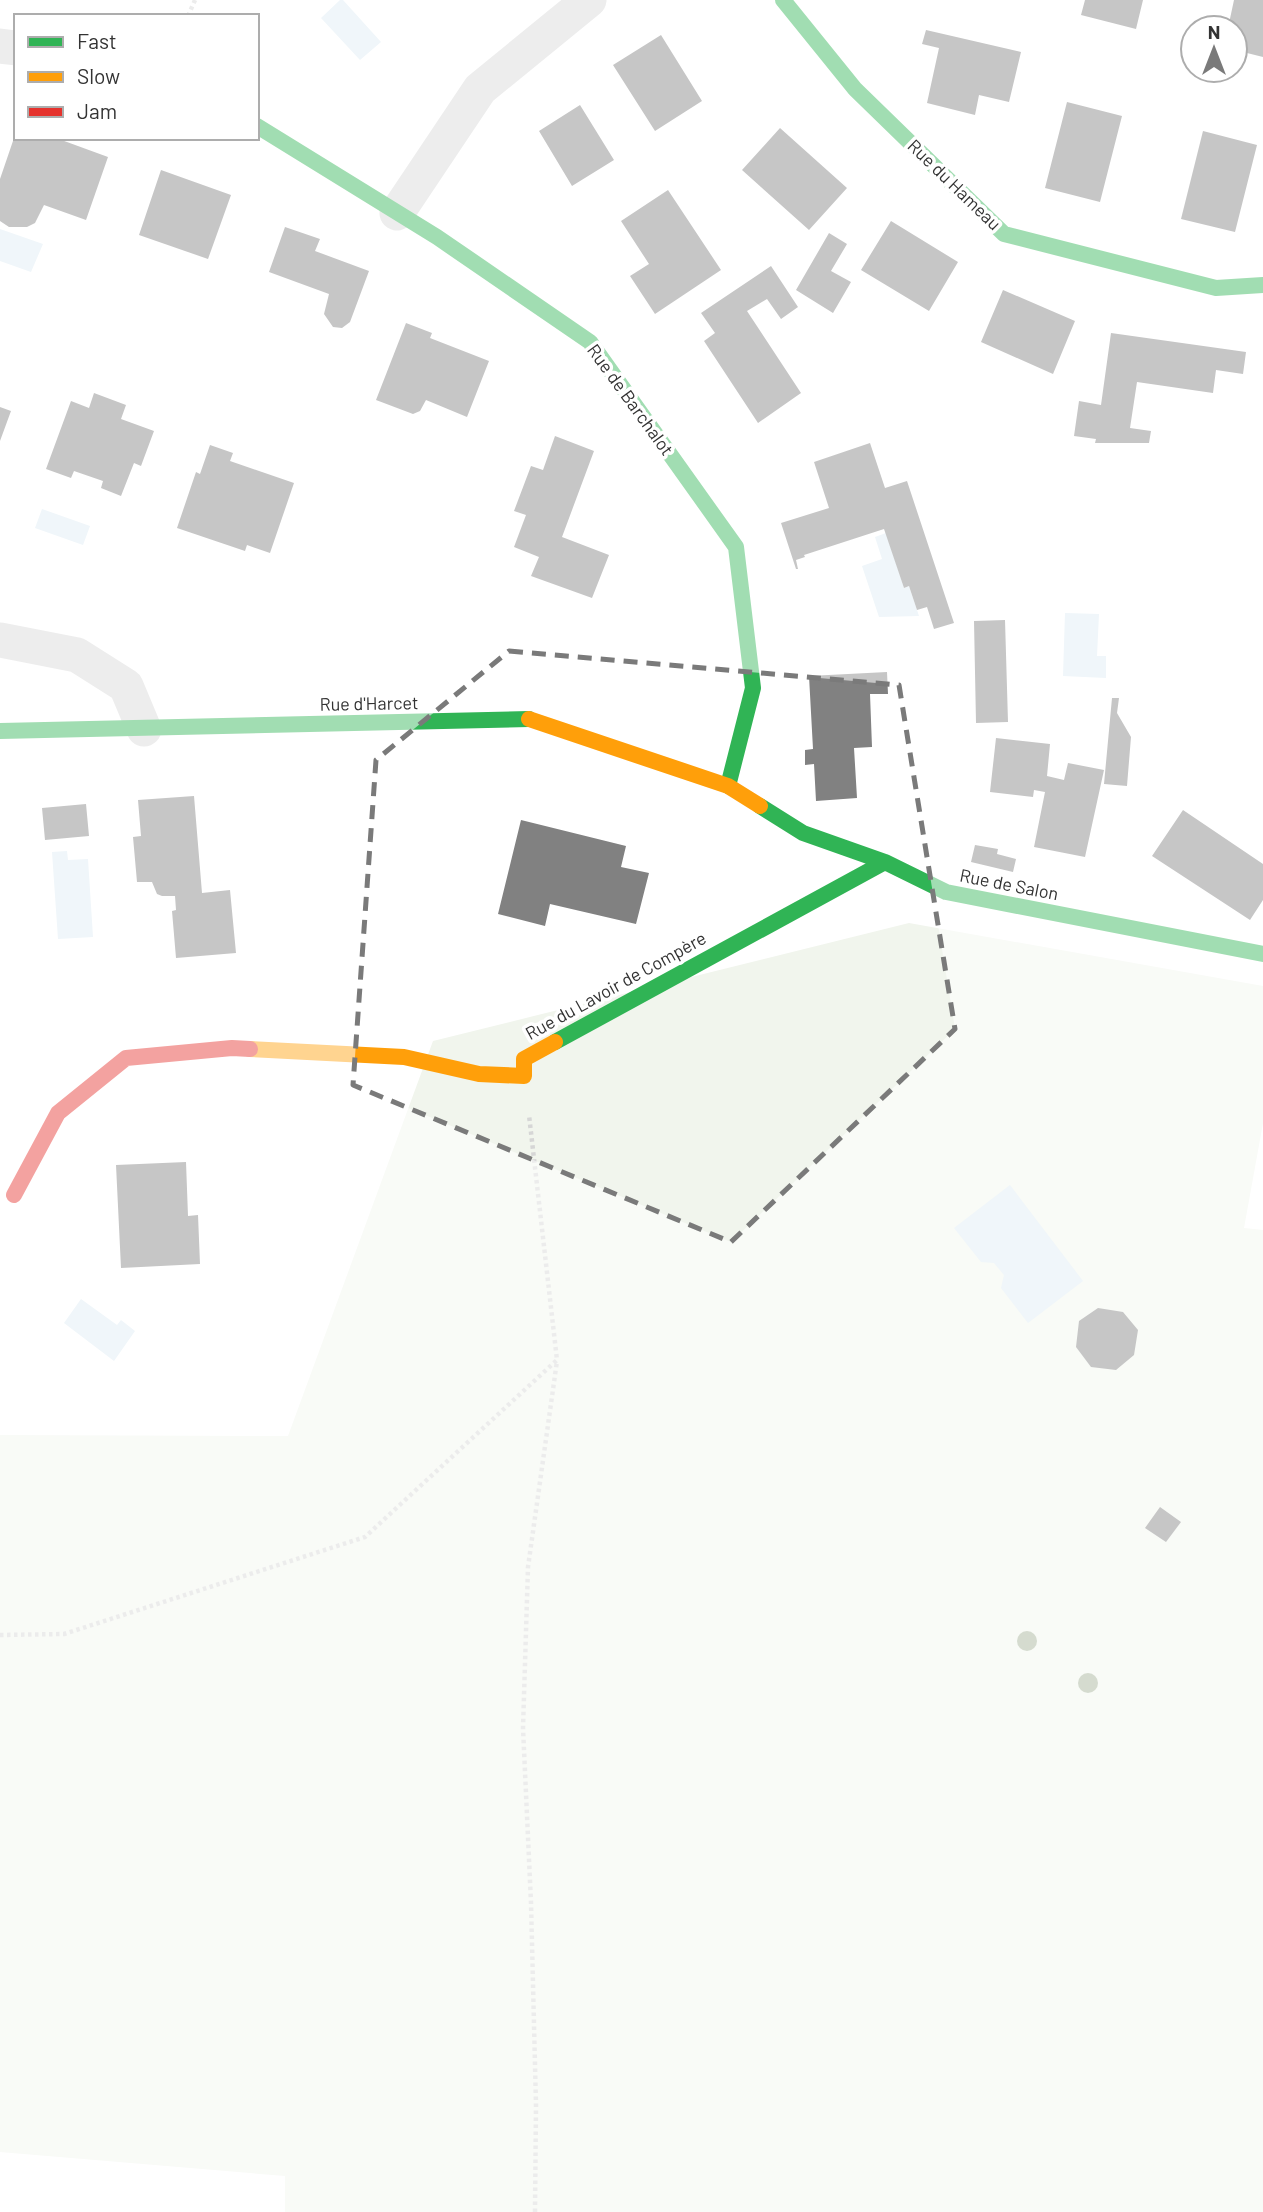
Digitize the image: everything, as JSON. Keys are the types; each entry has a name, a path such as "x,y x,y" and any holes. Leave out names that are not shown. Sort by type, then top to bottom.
{"street":[{"path":"397,213 480,89 589,0"},
{"name":"Rue du Hameau","path":"783,0 855,89 1004,234 1216,288 1263,285"},
{"name":"Rue de Barchalot","path":"259,128 438,237 590,342 736,547 753,688 728,786"},
{"path":"0,640 77,655 126,686 144,729"},
{"name":"Rue d'Harcet","path":"0,731 530,719 728,786"},
{"name":"Rue de Salon","path":"728,786 803,833 885,862 946,892 1263,954"},
{"name":"Rue du Lavoir de Compère","path":"524,1076 523,1059 885,862"},
{"path":"14,1195 58,1113 126,1058 232,1048 404,1057 479,1074 524,1076"}],"path":[{"path":"524,1076 557,1360 528,1567 523,1728 533,1984 535,2212"},
{"path":"0,1635 64,1634 365,1537 557,1360"}],"highlighted area":[{"path":"509,651 899,685 955,1029 731,1242 353,1085 376,760"}],"shaded area":[{"path":"343,0 381,42 360,60 321,18"},
{"path":"0,229 43,244 31,272 0,261"},
{"path":"42,509 90,526 83,545 35,528"},
{"path":"886,533 904,588 909,586 919,616 879,617 862,566 882,559 875,537"},
{"path":"1065,613 1099,614 1097,656 1106,656 1106,678 1063,676"},
{"path":"67,851 68,860 88,859 93,937 58,939 52,852"},
{"path":"909,923 1263,986 1263,1123 1244,1228 1263,1230 1263,2212 285,2212 285,2176 0,2152 0,1435 288,1436 433,1041"},
{"path":"1010,1185 1083,1281 1028,1323 1001,1288 1004,1275 994,1263 981,1262 954,1228"},
{"path":"81,1299 117,1325 121,1320 135,1331 114,1361 64,1323"}],"building":[{"path":"1085,0 1143,0 1136,29 1081,15"},
{"path":"1234,0 1263,0 1263,57 1249,54 1249,14 1231,14"},
{"path":"926,30 1021,52 1009,102 979,95 975,115 927,103 939,48 922,44"},
{"path":"661,35 702,101 655,131 613,65"},
{"path":"1067,102 1122,116 1100,202 1045,188"},
{"path":"580,105 614,160 572,186 539,131"},
{"path":"780,128 847,188 809,230 742,170"},
{"path":"1203,131 1257,145 1235,232 1181,219"},
{"path":"14,138 61,140 108,157 86,220 44,205 35,223 27,227 9,227 0,221 0,179"},
{"path":"161,170 231,195 208,259 139,235"},
{"path":"668,190 721,270 655,314 630,276 649,264 621,221"},
{"path":"891,221 958,262 929,311 861,270"},
{"path":"285,227 320,239 315,251 369,271 350,322 342,328 333,327 324,314 329,294 269,272"},
{"path":"829,233 847,244 831,271 851,282 833,313 796,290"},
{"path":"771,266 798,307 781,319 767,299 747,311 801,393 758,423 704,341 715,333 701,313"},
{"path":"1003,290 1075,321 1053,374 981,342"},
{"path":"406,323 432,333 430,338 489,361 467,417 426,400 420,411 413,414 376,400"},
{"path":"1111,333 1246,352 1243,374 1216,370 1213,393 1137,382 1130,428 1151,431 1149,443 1095,443 1096,439 1074,436 1079,401 1101,405"},
{"path":"94,393 126,405 121,419 154,431 141,466 134,463 121,496 101,488 103,481 74,471 71,478 46,469 71,401 89,408"},
{"path":"0,407 11,411 0,441"},
{"path":"555,436 594,451 562,537 609,555 592,598 531,576 539,557 514,547 526,515 514,511 531,466 543,470"},
{"path":"870,443 885,488 907,481 954,623 934,629 927,607 917,610 909,586 904,588 884,529 804,555 805,557 796,560 796,569 781,523 829,508 814,462"},
{"path":"210,445 233,453 230,461 294,483 270,553 247,545 245,551 177,528 196,472 200,474"},
{"path":"1005,620 1008,722 976,723 974,621"},
{"path":"887,672 888,694 870,694 872,747 854,748 857,798 816,801 814,764 805,765 805,750 813,749 809,676"},
{"path":"1112,698 1119,698 1117,713 1131,737 1127,786 1104,784"},
{"path":"996,738 1050,744 1047,776 1064,780 1068,763 1104,770 1085,857 1034,847 1045,792 1034,790 1033,797 990,792"},
{"path":"194,796 202,893 230,890 236,953 176,958 172,911 176,910 175,896 157,894 152,882 137,882 133,837 141,836 138,800"},
{"path":"86,804 89,836 45,840 42,808"},
{"path":"1183,810 1263,864 1263,900 1250,920 1152,856"},
{"path":"521,820 626,846 621,867 649,873 636,924 550,904 545,926 498,914"},
{"path":"975,845 998,849 997,854 1016,859 1013,872 971,862"},
{"path":"186,1162 188,1216 198,1215 200,1264 121,1268 116,1165"},
{"path":"1098,1308 1123,1312 1138,1330 1134,1355 1116,1370 1091,1367 1076,1347 1079,1321"},
{"path":"1160,1507 1181,1522 1166,1542 1145,1528"}],"traffic: fast":[{"path":"783,0 855,89 1004,234 1216,288 1263,285"},
{"path":"259,127 437,237 590,342 736,547 753,688 728,786"},
{"path":"0,731 529,719"},
{"path":"760,806 803,833 885,862 946,892 1263,954"},
{"path":"555,1042 885,862"}],"traffic: slow":[{"path":"529,719 728,786 760,806"},
{"path":"250,1049 404,1057 479,1074 524,1076 524,1059 555,1042"}],"traffic: jam":[{"path":"14,1195 58,1113 126,1058 232,1048 250,1049"}]}
